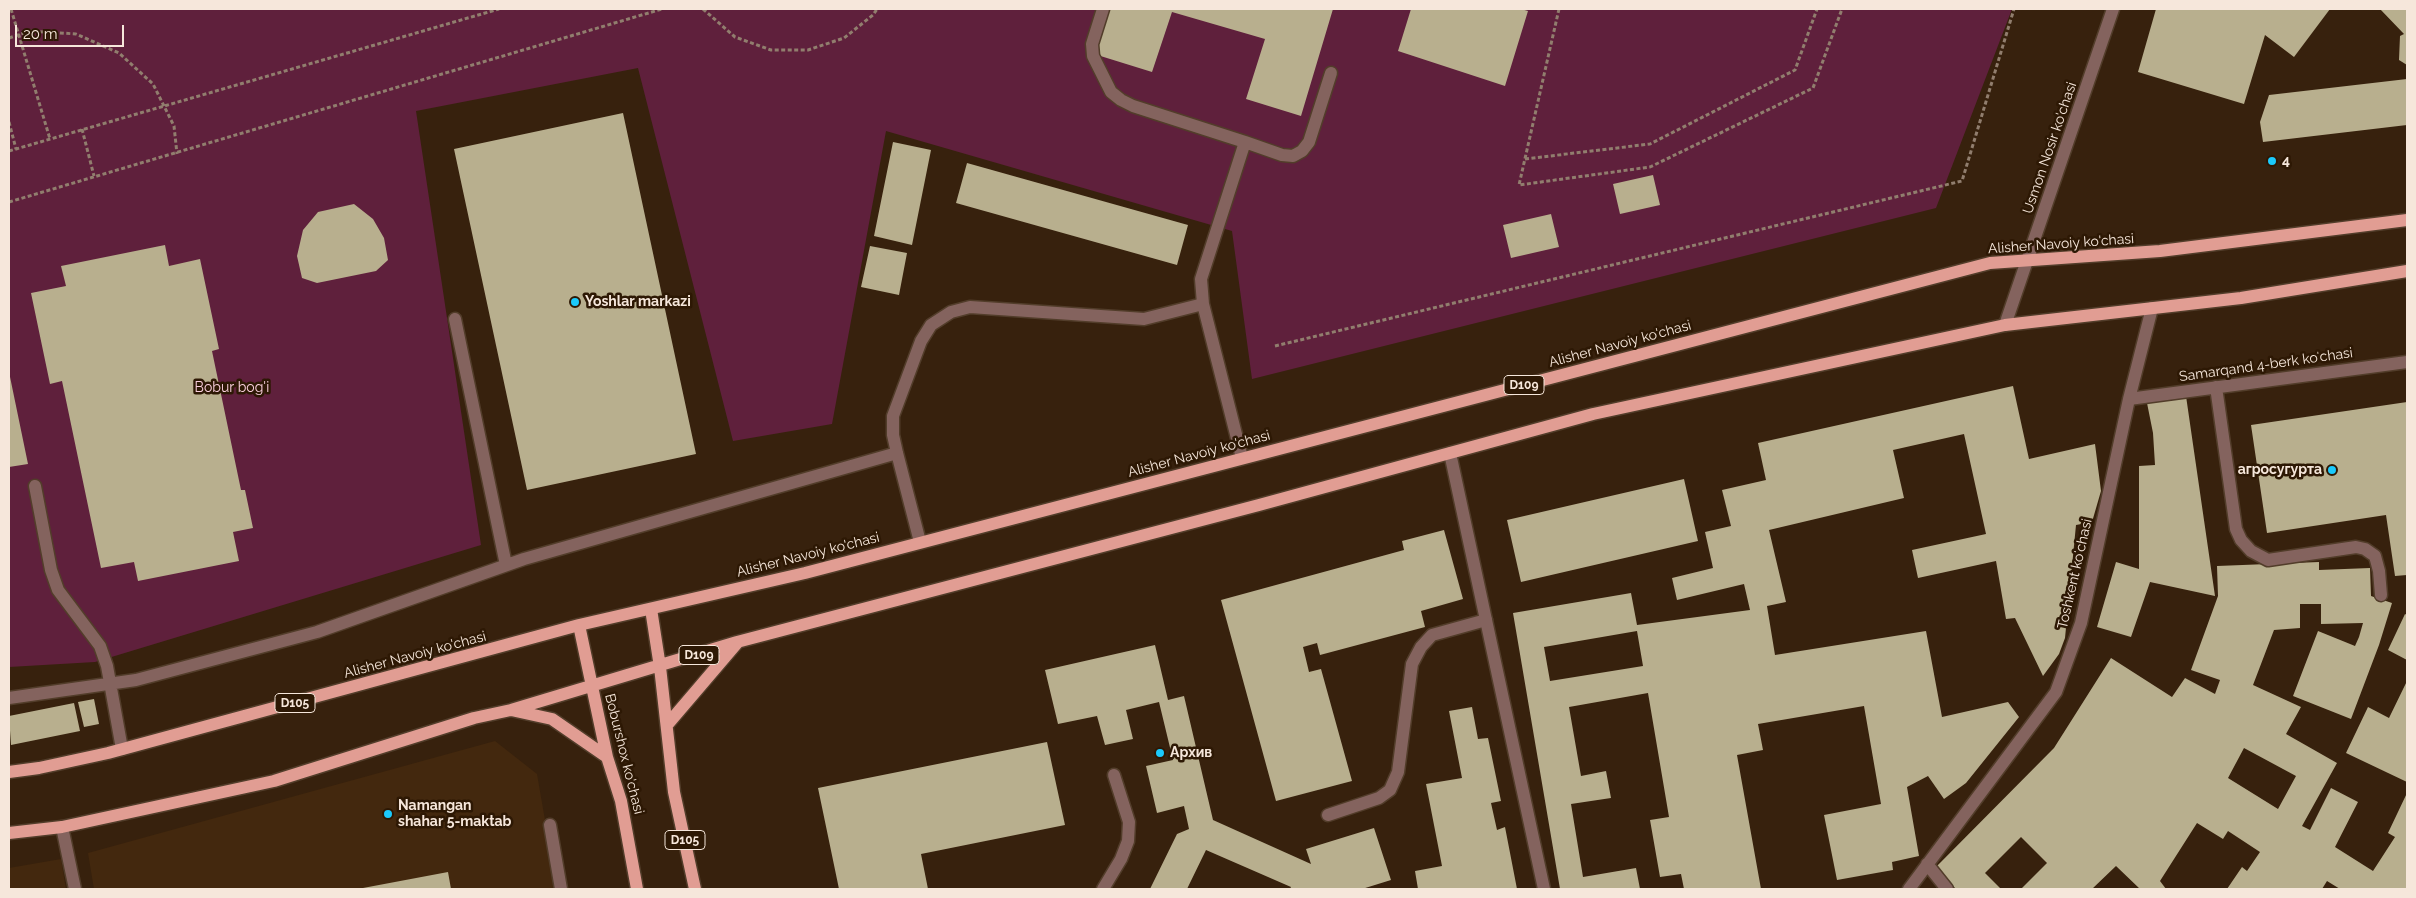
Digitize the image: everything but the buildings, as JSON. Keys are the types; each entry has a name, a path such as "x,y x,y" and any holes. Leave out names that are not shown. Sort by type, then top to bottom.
{"main road":[{"name":"Alisher Navoiy ko'chasi","path":"9,772 39,768 122,749 579,626 805,573 1990,263 2160,251 2407,220"},
{"name":"D109","path":"660,667 737,642 1593,414 2005,326 2241,298 2407,271"},
{"name":"D105","path":"651,609 660,667 674,792 695,889"},
{"name":"Boburshox ko'chasi","path":"579,626 606,757 621,801 637,889"},
{"path":"667,725 737,642"},
{"path":"9,832 62,827 274,781 474,718 511,710 592,684 660,667"},
{"path":"511,710 552,719 606,757"}],"street":[{"path":"1102,9 1092,44 1093,56 1105,83 1116,96 1132,106 1282,155 1293,156 1302,151 1309,142 1331,73"},
{"name":"Usmon Nosir ko'chasi","path":"2005,326 2113,9"},
{"path":"1242,458 1204,304 1201,279 1245,142"},
{"path":"920,542 897,453 893,416 921,341 931,325 951,312 970,307 1144,319 1204,304"},
{"name":"Toshkent koʻchasi","path":"1909,889 2056,692 2081,622 2129,399 2152,308"},
{"path":"456,318 506,565"},
{"name":"Samarqand 4-berk koʻchasi","path":"2129,399 2407,362"},
{"path":"2216,387 2236,529 2241,540 2251,551 2268,560 2356,547 2365,549 2375,556 2379,570 2381,595"},
{"path":"9,698 136,680 317,632 506,565 897,453"},
{"path":"1450,453 1544,889"},
{"path":"35,486 51,570 58,590 100,646 110,684 122,749"},
{"path":"1328,815 1380,798 1390,790 1398,772 1412,664 1422,647 1432,635 1486,620"},
{"path":"1103,889 1121,859 1128,841 1129,822 1114,775"},
{"path":"550,825 562,889"},
{"path":"62,827 75,889"},
{"path":"1927,864 1947,889"}],"path":[{"path":"11,9 50,139"},
{"path":"9,150 499,9"},
{"path":"9,202 94,176 177,154 662,9"},
{"path":"703,9 735,37 771,50 808,50 844,38 873,15 877,9"},
{"path":"1559,9 1519,185 1650,167 1813,88 1842,9"},
{"path":"1525,159 1650,144 1795,70 1817,9"},
{"path":"1275,346 1962,181 2014,9"},
{"path":"9,38 30,31 76,34 119,53 153,84 174,126 177,154"},
{"path":"9,122 16,148"},
{"path":"82,129 94,176"}],"shaded area":[{"name":"Namangan shahar 5-maktab","path":"495,741 537,774 557,889 94,889 88,853"},
{"path":"61,859 66,889 9,889 9,868"}],"green space":[{"name":"Bobur bog'i","path":"9,9 2012,9 1936,208 1252,379 1232,231 886,131 832,424 733,441 638,68 416,111 481,545 95,662 9,667"}],"place":[{"name":"4","path":"2272,161"},
{"name":"Yoshlar markazi","path":"575,302"},
{"name":"агросугурта","path":"2332,470"},
{"name":"Архив","path":"1160,753"},
{"name":"Namangan shahar 5-maktab","path":"388,814"}]}
